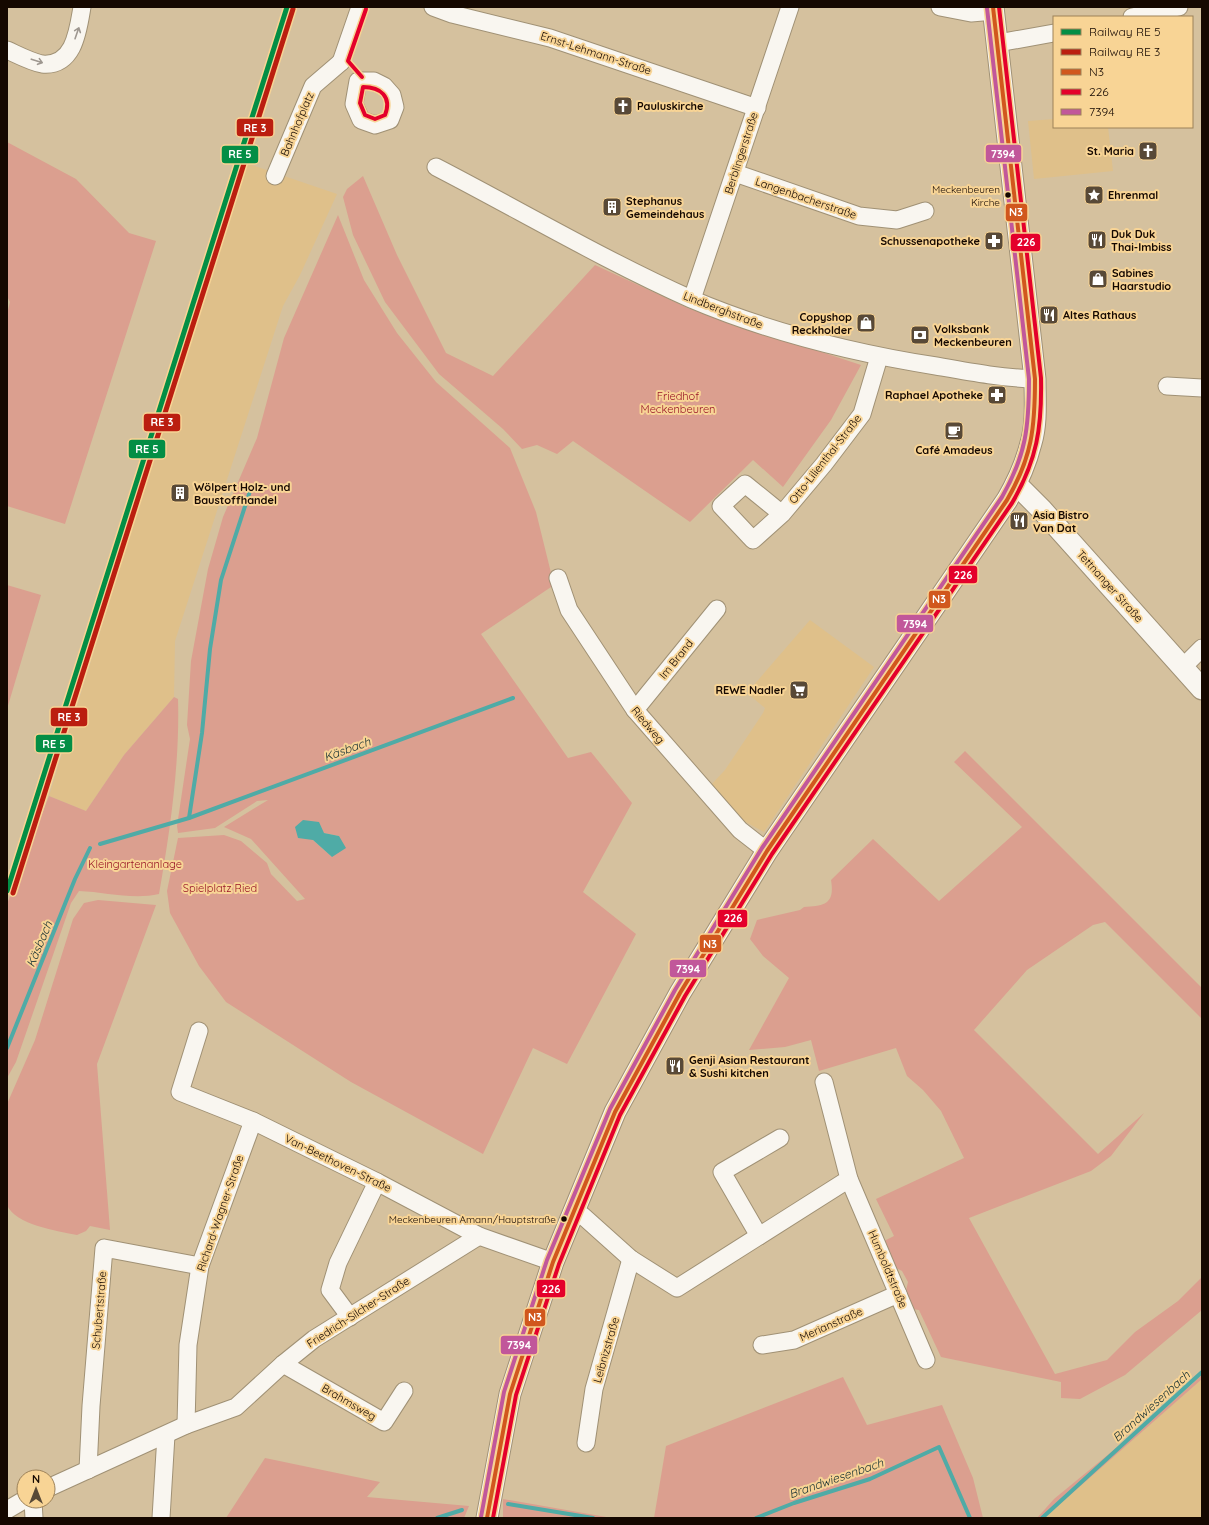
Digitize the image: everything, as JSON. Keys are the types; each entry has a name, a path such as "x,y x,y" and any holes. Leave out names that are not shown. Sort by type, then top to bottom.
{"main road":[{"path":"487,1518 510,1394 553,1262 572,1212 615,1112 680,994 767,851 1004,506 1016,484 1031,443 1036,379 994,9"},
{"name":"Tettnanger Straße","path":"1016,484 1042,510 1182,668 1202,688"}],"street":[{"path":"7,50 41,64 55,64 66,57 78,32 82,7"},
{"path":"358,81 342,62 360,7"},
{"name":"Ernst-Lehmann-Straße","path":"433,7 452,14 550,38 756,108"},
{"name":"Berblingerstraße","path":"692,299 790,7"},
{"path":"940,7 971,13 994,9"},
{"path":"1137,16 1179,7"},
{"path":"998,43 1053,33"},
{"name":"Bahnhofplatz","path":"275,176 313,86 342,62"},
{"name":"Lindberghstraße","path":"436,167 609,259 692,299 782,332 879,357 1010,378 1036,379"},
{"name":"Langenbacherstraße","path":"735,173 860,216 897,220 925,211"},
{"name":"Otto-Lilienthal-Straße","path":"782,514 824,464 862,414 879,357"},
{"path":"1167,386 1202,388"},
{"name":"Riedweg","path":"558,578 569,610 635,710 740,830 767,851"},
{"name":"Im Brand","path":"635,710 717,609"},
{"path":"1182,668 1202,648"},
{"name":"Van-Beethoven-Straße","path":"199,1031 180,1092 253,1121 377,1182 479,1236 553,1262"},
{"name":"Humboldtstraße","path":"824,1082 850,1179 926,1360"},
{"name":"Richard-Wagner-Straße","path":"186,1425 188,1345 200,1266 253,1121"},
{"path":"758,1236 722,1172 780,1138"},
{"path":"572,1212 582,1216 631,1258 677,1288 850,1179"},
{"path":"350,1316 330,1290 338,1263 377,1182"},
{"name":"Friedrich-Silcher-Straße","path":"56,1484 186,1425 236,1407 283,1364 314,1339 479,1236"},
{"name":"Schubertstraße","path":"88,1470 91,1406 104,1248 200,1266"},
{"name":"Leibnizstraße","path":"586,1443 594,1389 631,1258"},
{"name":"Merianstraße","path":"762,1345 794,1340 898,1294"},
{"name":"Brahmsweg","path":"283,1364 384,1422 404,1391"},
{"path":"161,1518 166,1435"},
{"path":"7,1510 16,1505"}],"shaded area":[{"path":"1053,119 1053,128 1108,128 1113,171 1034,179 1028,121"},
{"path":"246,163 337,194 300,275 283,306 175,641 174,697 124,755 86,811 49,796"},
{"path":"810,620 874,667 764,832 740,819 710,786 725,770 765,708 747,693"},
{"path":"1202,1379 1202,1518 1044,1518"}],"green space":[{"path":"7,142 76,179 129,233 156,241 65,524 7,506 7,314 10,302 7,296"},
{"name":"Friedhof Meckenbeuren","path":"363,176 397,255 446,353 493,376 595,265 690,309 861,365 831,420 783,487 753,460 690,522 573,441 557,454 537,445 522,449 503,429 439,374 385,302 353,235 343,197 347,189"},
{"name":"Spielplatz Ried","path":"338,215 364,280 397,333 436,382 510,448 536,512 554,585 481,634 568,758 591,752 632,803 583,892 636,934 567,1064 533,1048 483,1154 351,1082 226,1002 199,966 170,913 167,891 178,838 224,835 241,841 267,863 271,874 297,901 305,899 251,839 224,827 268,800 257,801 215,828 178,833 177,826 190,739 187,725 191,661 208,569 223,517 257,438 284,338","holes":["324,833 339,836 332,857 313,840"]},
{"path":"7,585 41,595 7,709"},
{"name":"Kleingartenanlage","path":"174,697 178,699 176,772 167,846 159,894 149,896 129,896 79,891 71,903 16,1062 7,1078 7,904 49,796 86,811 124,755"},
{"path":"965,751 1202,988 1202,1019 1105,922 1093,925 1027,970 974,1030 1098,1154 1144,1113 1111,1156 1091,1171 969,1218 1055,1374 1107,1360 1135,1332 1178,1301 1202,1277 1202,1310 1125,1375 1080,1399 1061,1398 1061,1382 941,1357 919,1310 912,1309 905,1295 908,1282 902,1271 894,1267 884,1241 894,1236 876,1199 964,1158 941,1111 923,1090 907,1076 896,1048 819,1071 811,1040 785,1047 749,1050 789,978 763,956 750,939 757,920 800,910 804,907 818,906 827,902 830,899 831,894 831,880 873,839 939,901 1022,827 954,762"},
{"path":"98,900 156,905 97,1064 110,1230 90,1226 86,1231 77,1235 49,1229 28,1222 19,1218 7,1205 7,1104 35,1040 73,919 84,903"},
{"path":"1202,1375 1202,1379 1044,1518 1037,1518 1054,1499 1171,1403"},
{"path":"843,1377 867,1425 942,1405 973,1478 983,1518 654,1518 666,1446"},
{"path":"265,1458 380,1482 367,1497 469,1506 464,1518 226,1518"},
{"path":"503,1499 612,1518 503,1518"}],"water":[{"path":"303,820 319,822 324,833 339,836 346,848 332,857 313,840 298,838 295,827"}],"waterway":[{"name":"Käsbach","path":"189,818 202,733 210,649 221,580 250,491"},
{"name":"Käsbach","path":"100,844 189,818 513,698"},
{"name":"Käsbach","path":"7,1048 75,879 90,848"},
{"name":"Brandwiesenbach","path":"1042,1518 1202,1372"},
{"name":"Brandwiesenbach","path":"756,1518 794,1503 870,1479 939,1447 970,1518"},
{"name":"Brandwiesenbach","path":"508,1504 593,1518"},
{"name":"Brandwiesenbach","path":"437,1518 462,1510"}],"transit line":[{"path":"7,891 287,7"},
{"name":"N3","path":"487,1518 510,1394 553,1262 615,1112 680,993 767,851 1007,500 1022,470 1027,456 1033,427 1035,379 993,7"},
{"name":"226","path":"493,1518 516,1395 559,1264 620,1115 685,996 772,854 1012,503 1032,458 1039,428 1041,378 999,7"},
{"name":"7394","path":"481,1517 504,1392 547,1260 610,1109 675,990 762,848 1002,497 1010,482 1021,454 1027,426 1029,379 987,8"},
{"path":"13,893 293,9"},
{"name":"226","path":"362,77 348,61 366,9"},
{"name":"226","path":"363,87 375,89 383,94 387,103 385,115 375,119 365,115 360,103 363,87"}],"place":[{"name":"Pauluskirche","path":"623,106"},
{"name":"St. Maria","path":"1148,151"},
{"name":"Meckenbeuren Kirche","path":"1008,195"},
{"name":"Ehrenmal","path":"1094,195"},
{"name":"Stephanus Gemeindehaus","path":"612,207"},
{"name":"Duk Duk Thai-Imbiss","path":"1097,240"},
{"name":"Schussenapotheke","path":"994,241"},
{"name":"Sabines Haarstudio","path":"1098,279"},
{"name":"Altes Rathaus","path":"1049,315"},
{"name":"Copyshop Reckholder","path":"866,323"},
{"name":"Volksbank Meckenbeuren","path":"920,335"},
{"name":"Raphael Apotheke","path":"997,395"},
{"name":"Café Amadeus","path":"954,431"},
{"name":"Wölpert Holz- und Baustoffhandel","path":"180,493"},
{"name":"Asia Bistro Van Dat","path":"1019,521"},
{"name":"REWE Nadler","path":"799,690"},
{"name":"Genji Asian Restaurant & Sushi kitchen","path":"675,1066"},
{"name":"Meckenbeuren Amann/Hauptstraße","path":"564,1219"}]}
